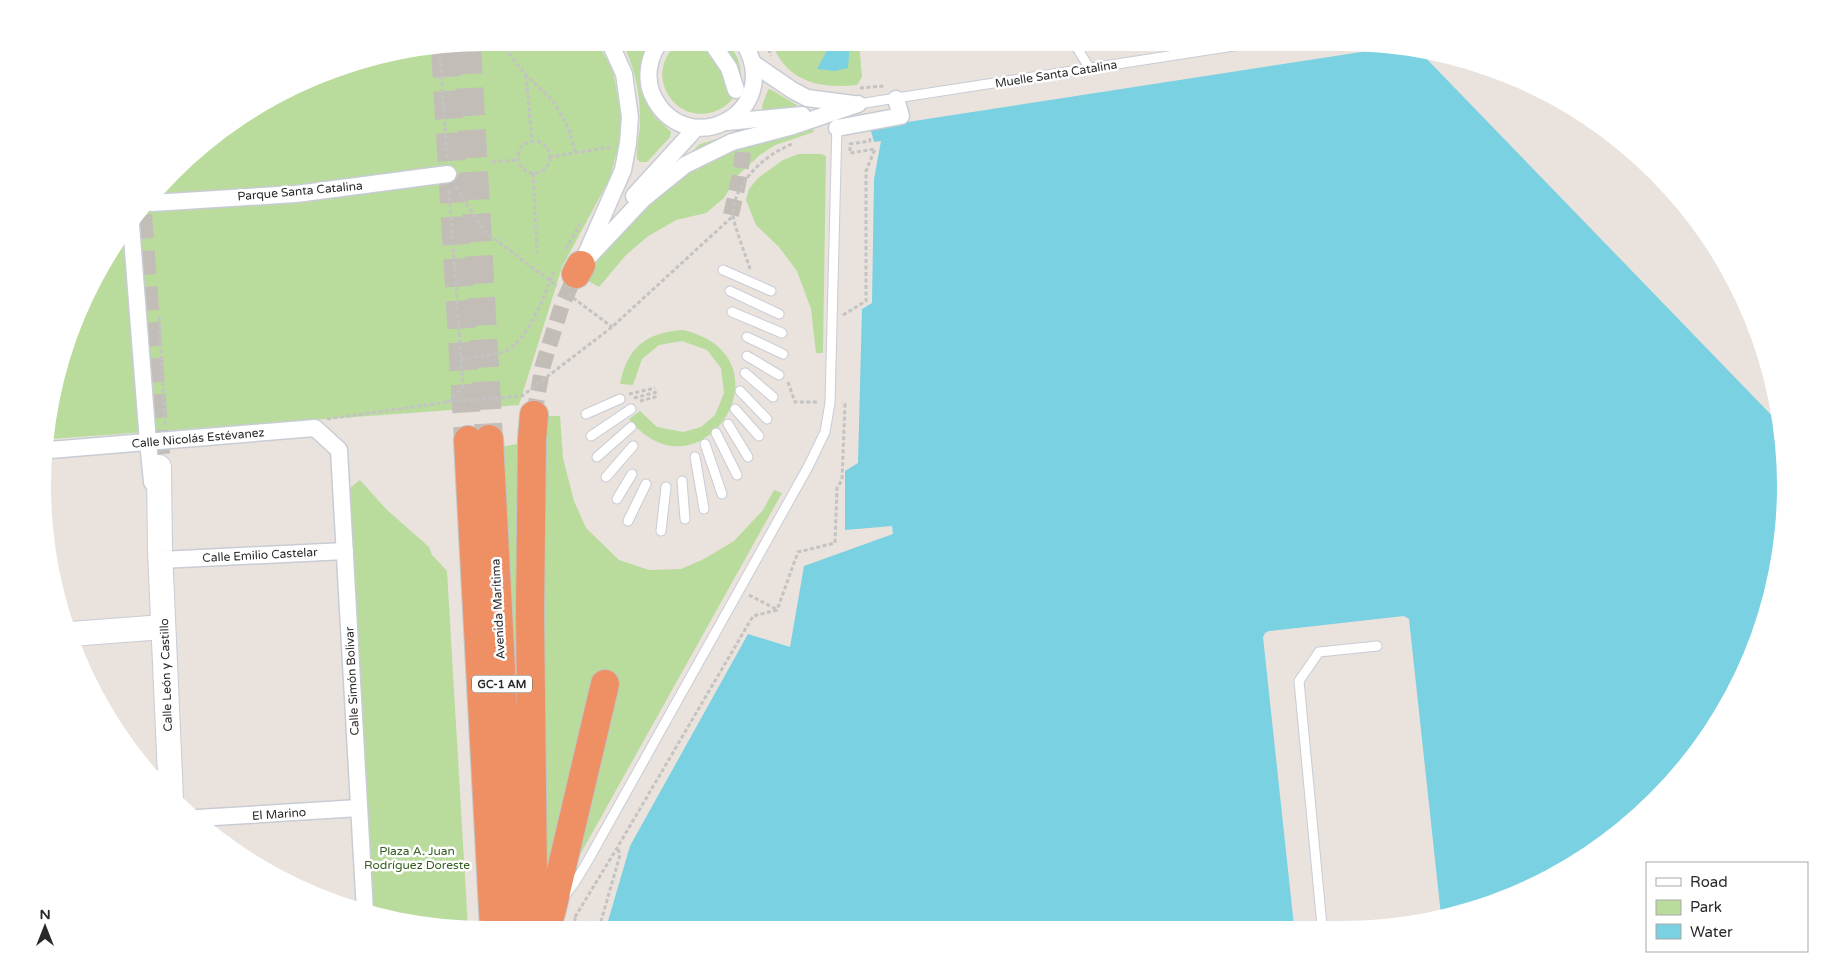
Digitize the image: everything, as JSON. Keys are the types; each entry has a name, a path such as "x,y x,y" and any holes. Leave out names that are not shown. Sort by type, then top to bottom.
{"highway":[{"path":"524,921 533,877 530,614 532,439 534,415"},
{"name":"Avenida Marítima","path":"494,921 479,440 514,921"},
{"path":"557,919 605,684"}],"street":[{"path":"565,268 624,170 630,117 624,74 614,51"},
{"path":"655,51 651,58 648,74 650,89 657,104 667,116 681,124 696,128 711,127 725,123 794,117 854,97"},
{"path":"717,51 729,68 736,90"},
{"path":"725,123 739,112 749,98 755,82 754,64 748,51"},
{"path":"754,64 792,90 808,98 854,97"},
{"path":"836,125 854,97"},
{"path":"565,268 643,199 685,165 732,142 793,126 836,125 901,116 896,99"},
{"path":"565,268 696,128"},
{"name":"Parque Santa Catalina","path":"156,203 296,194 448,174"},
{"name":"Calle León y Castillo","path":"132,234 148,442 165,557"},
{"name":"Calle Nicolás Estévanez","path":"53,450 314,428 339,450"},
{"name":"Calle Simón Bolivar","path":"339,450 365,903"},
{"name":"Calle León y Castillo","path":"160,467 165,557 163,627 170,784"},
{"name":"Calle Emilio Castelar","path":"165,557 345,551"},
{"path":"77,634 163,627"},
{"name":"El Marino","path":"205,818 359,808"}],"lane":[{"path":"1079,51 1090,69"},
{"name":"Muelle Santa Catalina","path":"854,97 896,99 1203,51"},
{"path":"557,919 575,882 808,468 826,432 830,403 836,125"},
{"path":"723,270 771,291"},
{"path":"730,291 779,314"},
{"path":"732,312 782,333"},
{"path":"748,337 783,354"},
{"path":"747,356 778,375"},
{"path":"745,373 773,397"},
{"path":"740,391 767,418"},
{"path":"586,414 621,397"},
{"path":"735,409 759,436"},
{"path":"591,436 631,410"},
{"path":"728,424 748,456"},
{"path":"597,457 631,427"},
{"path":"716,433 737,475"},
{"path":"705,444 722,494"},
{"path":"606,477 633,446"},
{"path":"695,457 704,509"},
{"path":"617,499 632,474"},
{"path":"682,481 685,519"},
{"path":"628,521 646,484"},
{"path":"661,531 666,487"},
{"path":"1322,921 1299,681 1319,652 1377,646"}],"path":[{"path":"508,51 526,75 553,101 569,129 575,152"},
{"path":"769,51 772,60"},
{"path":"440,54 463,387 448,402"},
{"path":"526,75 532,142"},
{"path":"854,97 895,85 896,99"},
{"path":"836,125 869,135 870,141 850,144 850,153 874,149 866,171 866,301 844,315"},
{"path":"322,420 448,402 522,396 612,326 732,216 739,190 750,174 765,160 785,147 800,141"},
{"path":"532,142 537,142 546,147 550,157 547,166 543,170 533,173 524,169 518,160 523,146 532,142"},
{"path":"608,156 612,142"},
{"path":"550,157 611,147"},
{"path":"492,162 518,160"},
{"path":"533,173 537,253"},
{"path":"448,174 484,230 565,268 612,326"},
{"path":"461,359 502,352 513,346 533,320 565,268 584,217"},
{"path":"159,317 166,441"},
{"path":"621,397 656,390 631,399"},
{"path":"777,610 798,552 835,544 837,488 842,480 845,404 830,403"},
{"path":"762,603 777,610"},
{"path":"557,919 617,848 753,616 777,610"},
{"path":"601,921 620,854 617,848"}],"green space":[{"path":"602,51 613,71 621,115 620,140 610,178 562,267 519,405 54,439 66,373 74,346 84,320 109,269 141,221 159,199 199,159 221,141 269,109 294,96 346,74 373,66 429,55 458,52"},
{"path":"626,51 649,51 647,101 654,116 671,132 670,137 647,162 640,162 637,159 640,105 634,73"},
{"path":"672,51 734,51 741,71 740,85 725,106 709,113 694,113 681,108 670,98 664,86 662,71 667,57"},
{"path":"776,51 860,51 862,77 857,85 830,86 818,84 795,74 786,67"},
{"path":"770,89 800,107 796,110 763,110 762,106"},
{"path":"755,127 686,157 700,144 734,134 744,128"},
{"path":"813,129 814,132 775,145 760,155 738,175 724,198 706,213 676,220 647,237 626,255 599,287 585,279 608,247 636,216 683,175 712,158 740,147 786,134"},
{"path":"799,154 821,154 826,156 823,353 816,353 811,309 797,271 779,247 756,225 746,200 749,189 758,178 783,160"},
{"path":"683,330 716,345 733,368 735,393 725,418 707,437 683,446 656,442 629,419 640,411 657,427 683,432 701,427 715,415 724,393 721,368 707,350 682,341 659,345 642,359 633,385 620,384 628,361 640,344 659,334"},
{"path":"546,416 560,416 563,458 574,501 586,528 619,560 649,570 681,569 704,559 734,541 763,510 774,490 782,493 576,862 543,901"},
{"path":"521,443 522,803 502,447"},
{"name":"Plaza A. Juan Rodríguez Doreste","path":"360,480 386,509 429,547 432,555 447,571 467,920 429,917 373,906 350,488"}],"water":[{"path":"827,51 849,51 848,68 835,71 817,69"},
{"path":"1363,52 1428,60 1770,414 1776,458 1776,514 1773,543 1762,599 1754,626 1732,678 1719,703 1687,751 1669,773 1629,813 1584,847 1559,863 1508,888 1482,898 1440,909 1409,619 1404,616 1269,631 1263,637 1293,921 608,921 630,846 748,634 790,647 804,566 893,534 892,526 845,530 845,471 858,463 862,309 872,303 874,179 881,141 874,142 871,131 875,127"}],"tunnel":[{"path":"467,52 489,439"},
{"path":"445,53 468,440"},
{"path":"731,215 742,161 744,134 740,107"},
{"path":"141,222 159,467"},
{"path":"534,415 543,365 562,305 576,274"}]}
